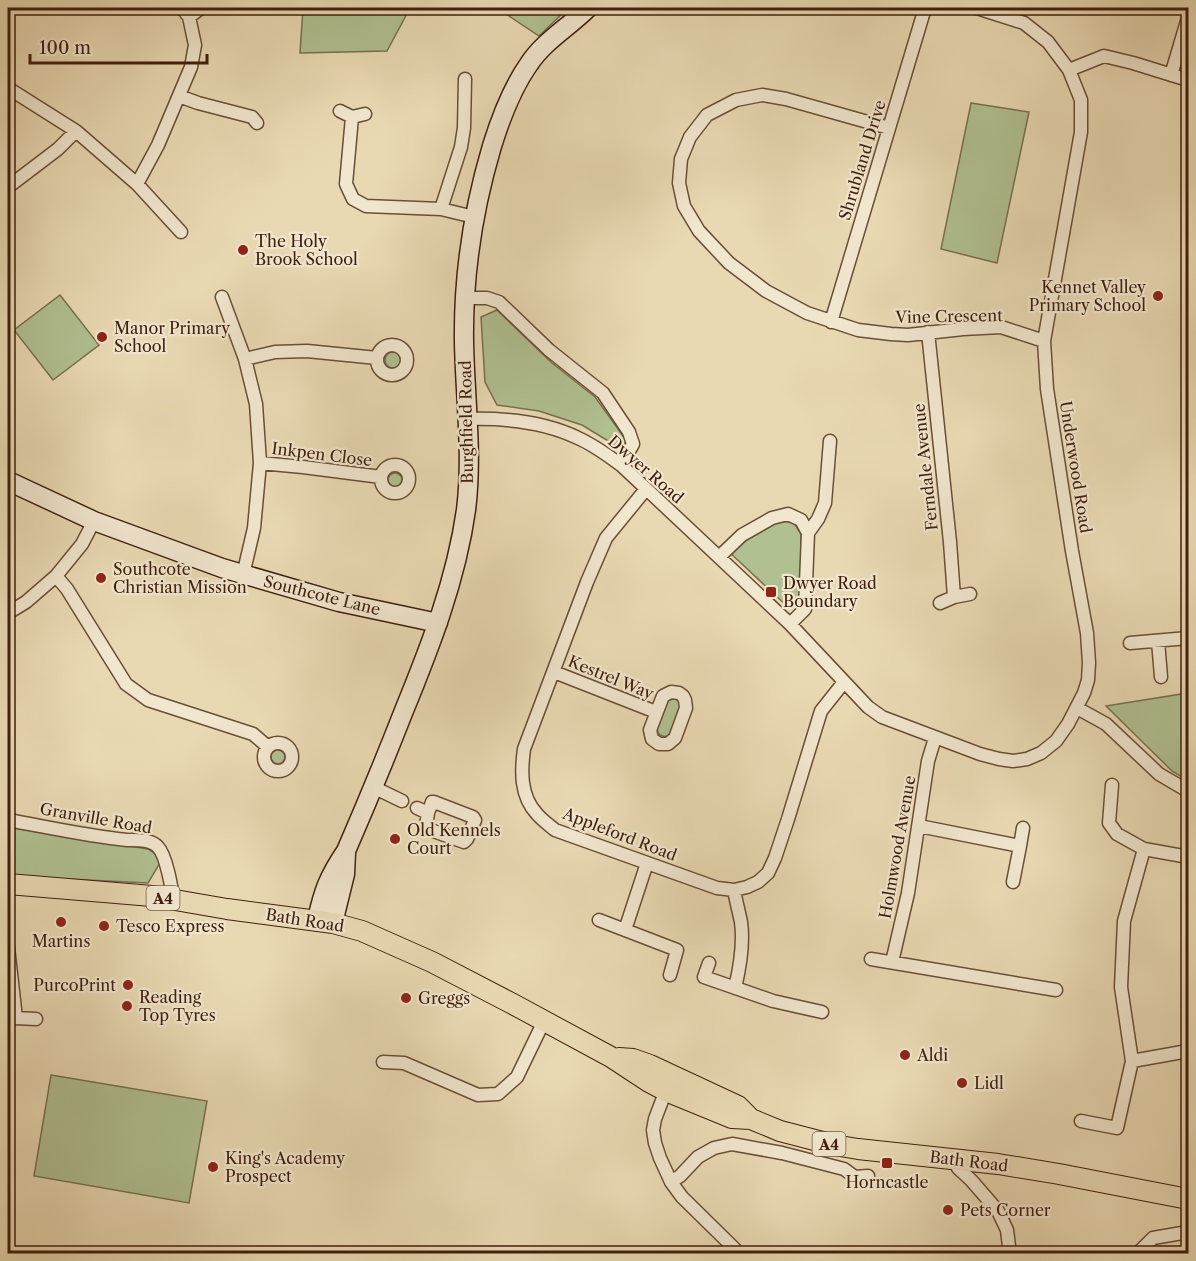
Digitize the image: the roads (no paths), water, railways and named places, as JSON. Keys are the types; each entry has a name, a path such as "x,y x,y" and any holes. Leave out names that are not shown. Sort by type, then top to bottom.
{"main road":[{"name":"Bath Road","path":"8,884 133,894 172,891 227,909 325,922 362,931 403,948 610,1057 633,1059 650,1065 669,1083 738,1106 751,1119 780,1131 834,1145 1059,1174 1188,1199"}],"street":[{"path":"137,184 158,145 191,67 195,45 186,12 201,8"},
{"name":"Burghfield Road","path":"325,922 323,893 346,851 430,648 455,566 466,509 469,477 464,298 474,217 486,168 499,123 514,88 529,63 539,51 588,8"},
{"name":"Shrubland Drive","path":"831,322 925,8"},
{"name":"Underwood Road","path":"844,681 868,707 882,717 980,754 1012,761 1027,759 1041,753 1056,741 1077,708 1088,680 1087,633 1047,389 1044,341 1081,132 1081,100 1069,70 1048,42 1024,23 977,8"},
{"path":"1171,75 1188,18"},
{"path":"1069,70 1104,56 1188,80"},
{"path":"441,209 461,147 464,128 465,79"},
{"path":"8,87 76,131 137,184 181,232"},
{"name":"Vine Crescent","path":"889,128 786,99 762,95 736,100 707,115 690,137 681,159 679,183 684,206 699,231 729,263 766,291 807,313 858,330 891,334 908,335 1001,327 1044,341"},
{"path":"179,96 252,117 257,123"},
{"path":"340,111 352,117 365,114"},
{"path":"352,117 346,184 353,199 366,206 441,209 474,217"},
{"path":"8,187 58,149 76,131"},
{"path":"222,297 245,359 256,404 260,463 254,528 243,575"},
{"path":"464,298 487,298 499,302 549,350 603,393 629,432 633,444 621,465"},
{"name":"Ferndale Avenue","path":"928,332 954,597"},
{"path":"245,359 275,352 307,351 377,358"},
{"name":"Dwyer Road","path":"468,419 488,418 524,422 576,436 593,445 621,465 719,557 790,624 844,681"},
{"path":"808,533 825,503 830,441"},
{"name":"Inkpen Close","path":"260,463 381,477"},
{"name":"Southcote Lane","path":"8,481 94,521 243,575 339,602 438,623"},
{"name":"Appleford Road","path":"646,489 606,538 587,582 524,749 521,765 526,797 536,813 555,830 717,888 734,890"},
{"path":"719,557 742,535 772,518 788,514 801,520 808,533 805,609 790,624"},
{"path":"8,613 26,602 56,576 82,544 94,521"},
{"path":"56,576 67,589 126,684 148,700 253,734 268,747"},
{"path":"940,603 970,594"},
{"path":"1130,643 1188,638"},
{"path":"1158,641 1161,677"},
{"name":"Kestrel Way","path":"554,672 656,712"},
{"path":"735,988 741,954 741,925 734,890 759,882 768,873 788,819 821,711 844,681"},
{"path":"1077,708 1106,724 1159,774 1188,791"},
{"name":"Holmwood Avenue","path":"892,963 908,893 928,761 934,738"},
{"path":"1112,785 1109,823 1117,834 1144,849 1183,856 1188,852"},
{"path":"373,787 402,801"},
{"name":"Granville Road","path":"8,820 100,836 151,842 162,854 172,891"},
{"path":"919,826 1020,846"},
{"path":"1012,882 1023,828"},
{"path":"1081,1121 1117,1128 1132,1061 1121,987 1124,921 1144,849"},
{"path":"625,930 647,863"},
{"path":"599,920 677,950 670,975"},
{"path":"8,947 11,1019 36,1019"},
{"path":"871,959 1056,990"},
{"path":"709,963 704,977 773,1001 822,1012"},
{"path":"383,1062 404,1063 478,1095 498,1094 517,1077 544,1022"},
{"path":"1132,1061 1188,1051"},
{"path":"669,1083 653,1130 660,1158 671,1182 682,1197 740,1254"},
{"path":"671,1182 698,1157 714,1148 732,1144 782,1153 844,1170 855,1177 868,1176"},
{"path":"955,1159 958,1167 998,1211 1007,1230 1010,1254"},
{"path":"1137,1254 1153,1238 1188,1232"}],"place":[{"name":"The Holy Brook School","path":"243,250"},
{"name":"Kennet Valley Primary School","path":"1158,296"},
{"name":"Manor Primary School","path":"102,337"},
{"name":"Southcote Christian Mission","path":"101,578"},
{"name":"Dwyer Road Boundary","path":"771,592"},
{"name":"Old Kennels Court","path":"395,839"},
{"name":"Martins","path":"61,922"},
{"name":"Tesco Express","path":"104,926"},
{"name":"PurcoPrint","path":"128,985"},
{"name":"Greggs","path":"406,998"},
{"name":"Reading Top Tyres","path":"127,1006"},
{"name":"Aldi","path":"905,1055"},
{"name":"Lidl","path":"962,1083"},
{"name":"Horncastle","path":"887,1163"},
{"name":"King's Academy Prospect","path":"213,1167"},
{"name":"Pets Corner","path":"948,1210"}]}
